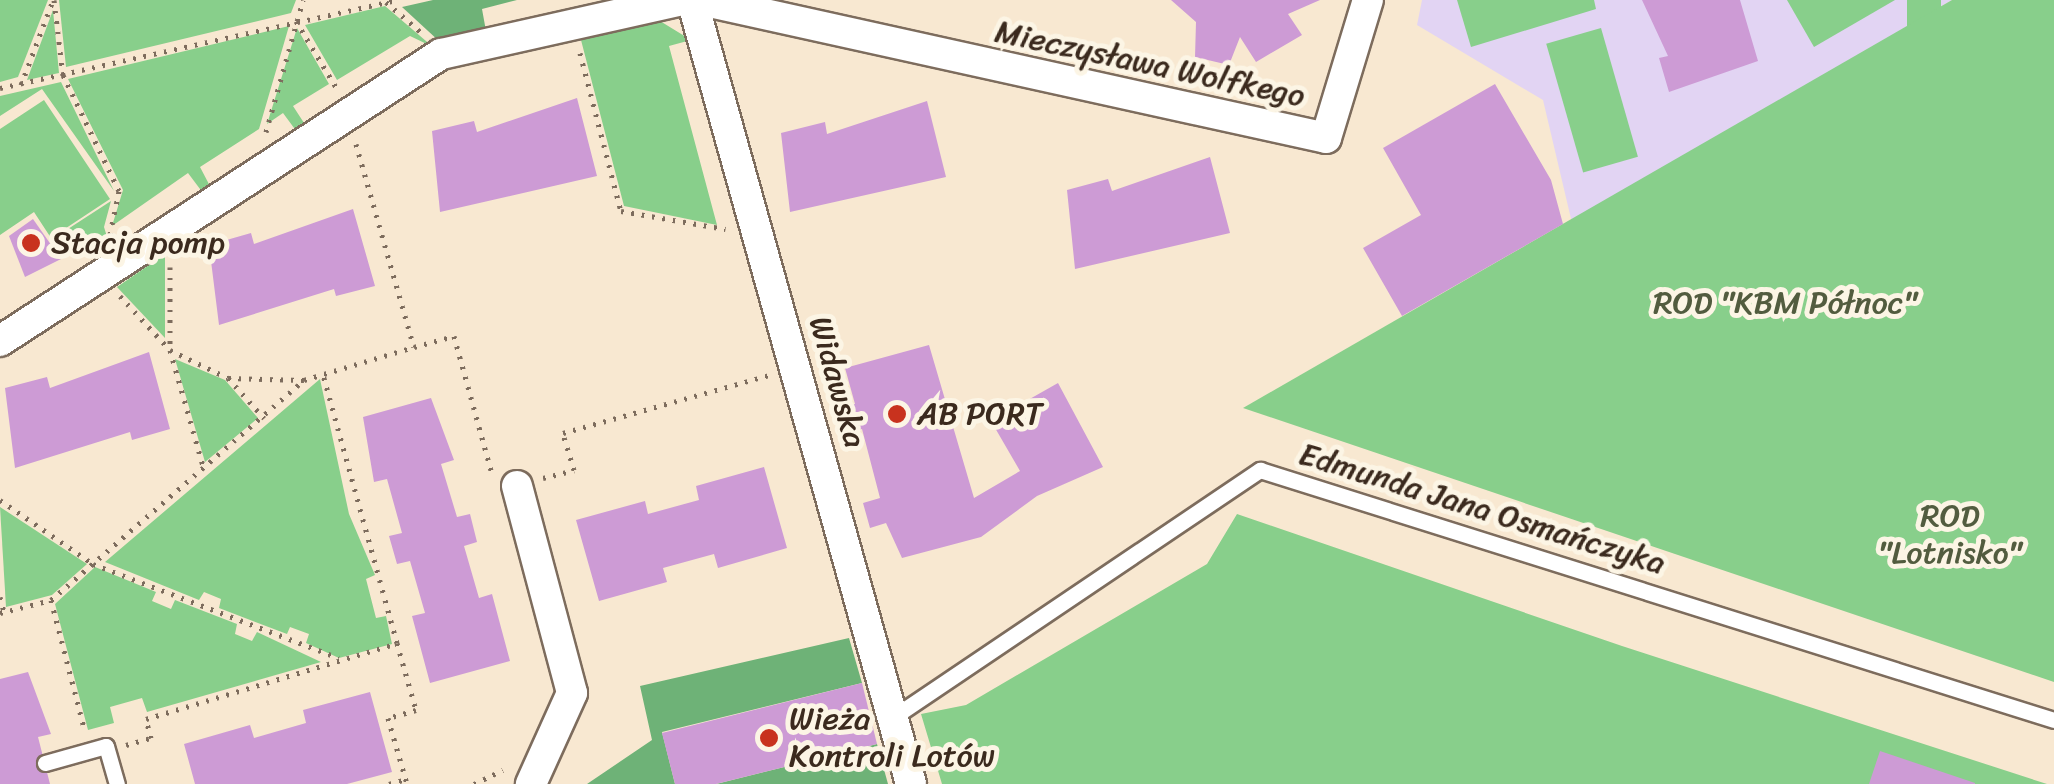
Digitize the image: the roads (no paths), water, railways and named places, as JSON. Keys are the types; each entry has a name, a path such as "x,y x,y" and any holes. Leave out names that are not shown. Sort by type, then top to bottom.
{"street":[{"path":"0,340 441,54 683,0"},
{"name":"Widawska","path":"692,0 750,226 799,367 911,784"},
{"name":"Mieczysława Wolfkego","path":"700,0 1326,138 1368,0"},
{"path":"517,486 572,693 524,774"}],"lane":[{"name":"Edmunda Jana Osmańczyka","path":"892,718 1260,470 2054,720"},
{"path":"45,763 106,746 117,784"}],"place":[{"name":"Stacja pomp","path":"31,243"},
{"name":"AB PORT","path":"897,414"},
{"name":"Wieża Kontroli Lotów","path":"769,738"}],"park label":[{"name":"ROD \"KBM Północ\"","path":"1785,303"},
{"name":"ROD \"Lotnisko\"","path":"1950,536"}]}
